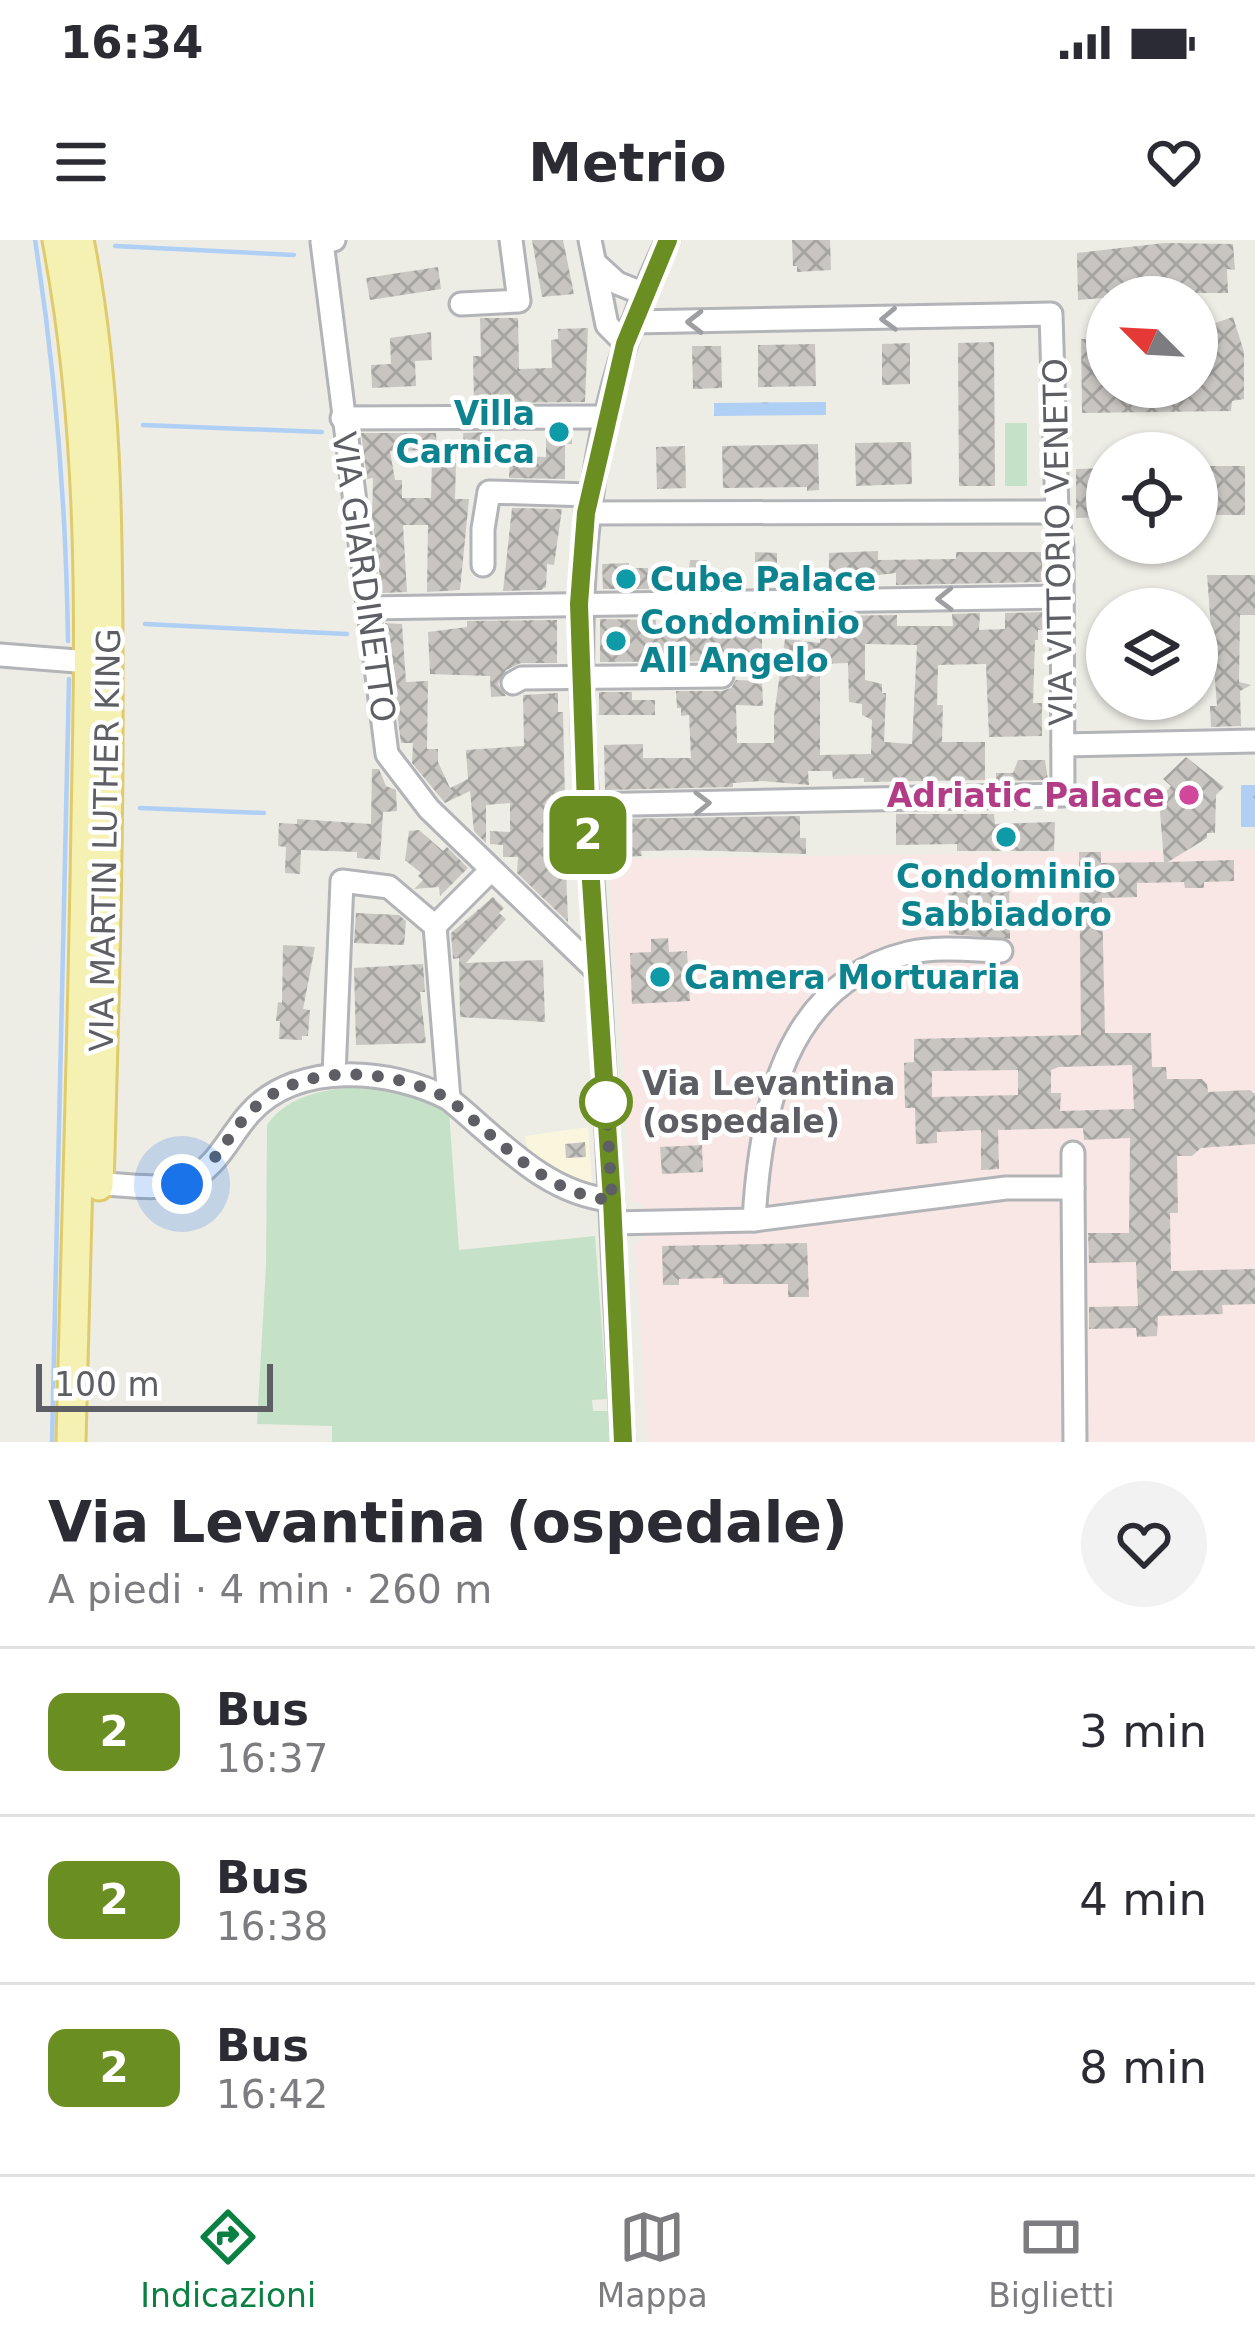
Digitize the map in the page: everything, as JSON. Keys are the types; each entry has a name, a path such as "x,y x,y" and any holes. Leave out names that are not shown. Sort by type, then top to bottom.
{"main road":[{"name":"VIA MARTIN LUTHER KING","path":"57,240 73,324 88,529 90,1442"},
{"name":"VIA MARTIN LUTHER KING","path":"71,1442 109,810 103,425 79,240"}],"street":[{"path":"461,304 519,301 511,240"},
{"path":"590,240 607,325 629,333"},
{"path":"623,1442 579,604 588,504 607,417 629,333 668,240"},
{"name":"VIA GIARDINETTO","path":"328,241 342,418 387,754 429,809 598,972"},
{"path":"595,263 616,283 644,294"},
{"name":"VIA VITTORIO VENETO","path":"586,805 1063,795 1062,546 1052,314 629,333"},
{"path":"342,418 607,417"},
{"path":"483,566 489,492 588,504 1057,512"},
{"path":"368,608 1062,597"},
{"name":"VIA MARTIN LUTHER KING","path":"0,655 89,662"},
{"path":"512,683 522,678 581,676 722,676"},
{"path":"1063,746 1255,741"},
{"path":"435,926 491,870"},
{"path":"334,1075 342,881 389,887 435,926 449,1099"},
{"path":"754,1220 762,1128 773,1088 792,1044 826,997 863,972 909,952 1001,951"},
{"path":"90,1183 182,1184 212,1163 253,1109 277,1093 334,1075 363,1074 395,1078 449,1099 548,1180 612,1212 754,1220 1006,1188 1073,1187"},
{"path":"1073,1153 1075,1442"}],"shaded area":[{"path":"1255,849 1255,1442 649,1442 635,1245 649,1233 652,1222 643,1205 632,1201 609,859"},
{"path":"588,1127 592,1184 588,1187 561,1178 528,1152 525,1136"}],"green space":[{"path":"1005,423 1027,423 1027,486 1005,486"},
{"path":"363,1086 399,1089 449,1111 459,1250 595,1236 607,1399 592,1400 593,1411 608,1411 610,1442 332,1442 332,1426 257,1424 266,1265 267,1125 297,1100"}],"water":[{"path":"826,402 826,415 714,416 714,403"},
{"path":"1241,785 1255,785 1255,827 1241,827"}],"building":[{"path":"532,240 563,240 574,294 542,297"},
{"path":"792,240 830,240 831,270 797,272"},
{"path":"1164,243 1233,244 1235,270 1227,269 1228,293 1218,293 1218,276 1086,276 1086,299 1078,300 1077,253"},
{"path":"438,267 441,289 370,300 366,278"},
{"path":"1233,317 1244,352 1244,399 1232,401 1231,411 1082,413 1081,339 1086,339 1086,408 1218,408 1218,322"},
{"path":"480,318 518,318 519,369 552,368 551,340 558,339 558,329 588,328 585,402 474,403 473,356 481,356"},
{"path":"431,332 432,360 415,361 416,386 372,388 371,365 391,364 390,338"},
{"path":"994,342 995,486 959,486 958,343"},
{"path":"910,343 910,384 882,385 882,344"},
{"path":"815,344 816,386 758,387 758,345"},
{"path":"692,346 721,346 722,388 693,389"},
{"path":"491,432 492,448 464,450 463,433"},
{"path":"546,432 572,432 572,444 565,444 565,479 509,478 510,456 546,457"},
{"path":"361,433 436,433 437,450 390,451 395,480 402,480 402,498 431,498 432,462 456,463 455,499 469,499 460,590 427,592 428,525 403,525 407,592 382,593 372,516 373,478 367,479"},
{"path":"911,442 912,484 856,486 855,443"},
{"path":"818,444 819,490 723,488 722,446"},
{"path":"685,446 686,488 657,489 656,447"},
{"path":"1218,466 1245,466 1245,515 1218,515"},
{"path":"1076,469 1086,469 1086,518 1076,518"},
{"path":"512,508 562,509 554,565 547,564 546,587 541,590 503,591"},
{"path":"878,551 878,560 956,559 956,552 1042,552 1042,582 896,585 896,573 843,579 843,575 829,575 829,553"},
{"path":"755,552 777,553 777,585 755,584"},
{"path":"690,560 707,560 707,588 687,588"},
{"name":"Cube Palace","path":"629,563 629,568 648,568 649,589 603,589 602,564"},
{"path":"1207,575 1255,575 1255,615 1240,615 1239,682 1251,685 1240,691 1241,726 1211,727 1211,720 1218,720 1218,588 1208,588"},
{"path":"1044,612 1044,630 1038,630 1035,640 1033,703 1042,703 1042,736 989,737 986,664 938,665 942,742 985,742 985,780 864,782 864,778 833,779 832,771 808,771 809,785 761,781 733,783 733,787 605,790 604,745 643,744 643,758 691,758 689,715 681,716 676,691 722,691 736,680 762,681 763,706 736,705 737,743 774,743 785,639 820,643 819,616 897,615 897,626 953,626 952,614 980,613 979,630 1005,629 1005,613","holes":["865,644 917,645 912,744 884,742 886,693 882,693 882,684 865,680","848,663 849,702 862,704 862,715 872,720 871,754 820,755 820,664"]},
{"path":"600,619 656,620 656,626 691,624 691,619 762,619 762,654 721,655 721,661 600,662"},
{"path":"557,620 557,663 521,663 506,670 498,684 506,696 491,697 490,676 430,674 428,632 467,627 467,621"},
{"path":"385,623 402,624 406,682 428,681 427,749 438,749 438,762 450,788 468,779 466,750 524,746 523,695 558,693 558,712 563,712 565,799 559,800 558,832 561,869 566,869 568,922 517,873 518,857 503,857 503,845 490,844 490,831 510,832 510,803 486,805 486,843 474,831 470,791 445,803 412,763 413,743 401,743"},
{"path":"599,692 632,692 632,700 655,700 655,715 599,715"},
{"path":"1186,757 1224,787 1216,795 1215,833 1207,833 1207,838 1168,862 1234,860 1234,881 1204,882 1204,888 1185,888 1184,882 1137,883 1137,897 1102,898 1105,1033 1151,1033 1152,1067 1166,1067 1167,1079 1202,1079 1208,1092 1250,1090 1255,1094 1255,1144 1201,1148 1192,1156 1177,1156 1178,1213 1170,1213 1171,1271 1255,1269 1255,1304 1222,1305 1223,1314 1158,1316 1157,1336 1137,1337 1136,1328 1089,1329 1089,1307 1138,1306 1136,1262 1089,1263 1088,1233 1129,1233 1130,1138 1084,1140 1083,1128 998,1130 999,1169 981,1170 981,1130 937,1132 937,1143 916,1144 915,1108 905,1108 904,1063 914,1062 914,1039 1081,1035 1079,852 1101,852 1101,863 1164,862 1159,799 1171,786 1163,779","holes":["1132,1065 1134,1109 1060,1111 1061,1093 1051,1093 1051,1070 1059,1067","1018,1070 1018,1095 932,1097 932,1071"]},
{"path":"1018,760 1045,760 1048,780 996,781 996,773 1013,773"},
{"path":"372,769 379,769 386,786 396,790 397,811 383,812 380,860 357,858 357,852 301,850 300,874 285,873 286,847 278,846 279,823 297,824 297,819 371,824"},
{"name":"Condominio Sabbiadoro","path":"896,814 994,814 995,824 1055,822 1054,851 957,851 957,844 896,845"},
{"path":"800,816 806,854 687,850 641,851 642,856 610,858 608,823 612,819"},
{"path":"419,830 443,851 447,847 468,868 440,896 439,887 414,889 423,880 418,876 421,873 405,860 409,831"},
{"path":"1009,875 1010,939 949,934 948,876"},
{"path":"493,897 504,908 499,913 506,919 466,963 543,960 545,1022 460,1017 459,958 453,959 451,933"},
{"path":"356,913 399,915 406,921 404,945 354,943"},
{"name":"Camera Mortuaria","path":"668,938 669,952 687,951 690,1001 632,1004 630,953 651,952 651,939"},
{"path":"283,945 315,947 303,1009 310,1010 308,1036 302,1040 279,1039 280,1021 276,1021 278,1002 282,1003"},
{"path":"423,964 425,992 420,992 426,1043 356,1045 354,968"},
{"path":"585,1142 586,1157 566,1158 565,1144"},
{"path":"702,1145 703,1172 662,1174 660,1147"},
{"path":"807,1243 809,1297 788,1297 788,1284 723,1284 723,1278 679,1279 679,1285 663,1285 662,1246"}],"waterway":[{"path":"35,240 59,440 68,641"},
{"path":"115,246 294,255"},
{"path":"143,425 322,432"},
{"path":"145,624 347,634"},
{"path":"52,1442 69,679"},
{"path":"140,808 264,813"}],"bus line":[{"name":"2","path":"623,1442 579,604 586,513 607,417 625,344 668,240"}],"place":[{"name":"Villa Carnica","path":"559,432"},
{"name":"Cube Palace","path":"626,579"},
{"name":"Condominio All Angelo","path":"616,641"},
{"name":"Adriatic Palace","path":"1189,795"},
{"name":"Condominio Sabbiadoro","path":"1006,837"},
{"name":"Camera Mortuaria","path":"660,977"},
{"name":"Via Levantina (ospedale)","path":"606,1102"}],"route":[{"path":"182,1184 202,1173 253,1109 277,1093 334,1075 363,1074 432,1090 548,1180 581,1196 612,1200 606,1102"}]}
